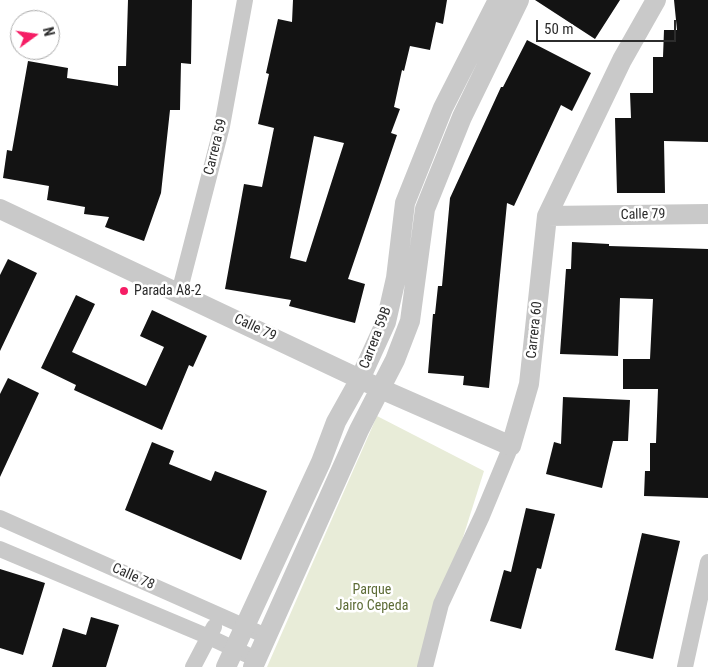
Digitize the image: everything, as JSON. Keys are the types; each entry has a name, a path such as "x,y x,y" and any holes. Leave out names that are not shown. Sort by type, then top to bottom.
{"street":[{"name":"Carrera 59","path":"179,293 222,126 244,0"},
{"name":"Carrera 59B","path":"230,658 321,462 336,422 360,379 386,322 396,278 405,204 443,108 498,0"},
{"name":"Carrera 59B","path":"255,663 359,430 381,389 410,321 424,209 462,117 519,0"},
{"name":"Carrera 60","path":"425,667 441,604 482,516 511,446 528,384 547,216 622,60 656,0"},
{"path":"443,108 462,117"},
{"name":"Calle 79","path":"0,209 381,389 511,446"},
{"name":"Calle 79","path":"547,216 708,214"},
{"name":"Calle 78","path":"0,518 266,636"},
{"name":"Calle 78","path":"0,549 209,637 230,658 255,663"},
{"path":"685,667 708,562"},
{"path":"193,667 219,615"}],"green space":[{"name":"Parque Jairo Cepeda","path":"377,416 484,471 422,667 267,667"}],"building":[{"path":"128,0 192,0 191,64 181,63 180,110 170,110 161,193 144,241 105,227 109,217 84,214 85,207 47,200 49,186 3,178 7,150 12,151 28,61 68,68 67,78 118,86 118,66 126,66"},
{"path":"293,0 447,0 443,24 436,22 430,50 410,46 404,71 402,70 394,107 400,109 391,133 397,135 348,279 365,284 355,323 289,306 291,300 225,289 244,184 262,187 274,128 258,124 269,74 266,73 278,19 292,22","holes":["314,136 344,143 306,262 290,258"]},
{"path":"535,0 620,0 595,39"},
{"path":"674,0 708,0 708,142 664,141 665,193 617,193 615,118 631,118 630,93 653,93 653,57 663,57 664,30 677,30"},
{"path":"527,40 591,73 572,111 561,105 514,206 507,203 489,388 463,385 464,376 428,373 433,314 435,314 438,286 442,286 450,198 501,87 503,87"},
{"path":"572,242 609,244 609,246 708,249 708,498 644,496 645,471 650,471 650,443 656,443 658,389 623,389 623,359 650,359 653,299 620,298 618,356 560,354 566,269 571,269"},
{"path":"8,259 37,273 0,351 0,275"},
{"path":"76,295 95,304 72,352 146,386 164,347 140,336 152,310 207,336 193,367 189,365 162,430 74,390 76,385 41,368"},
{"path":"8,378 39,393 0,477 0,394"},
{"path":"563,397 630,400 628,441 613,441 602,488 546,474 554,442 561,444"},
{"path":"152,442 174,451 169,464 211,481 215,471 267,491 241,560 125,510"},
{"path":"526,508 555,514 541,569 537,568 521,629 490,621 504,570 511,572"},
{"path":"642,533 680,541 653,659 615,650"},
{"path":"0,569 45,583 23,655 0,648"},
{"path":"91,617 119,625 106,667 52,667 63,628 86,635"}],"place":[{"name":"Parada A8-2","path":"124,291"}]}
